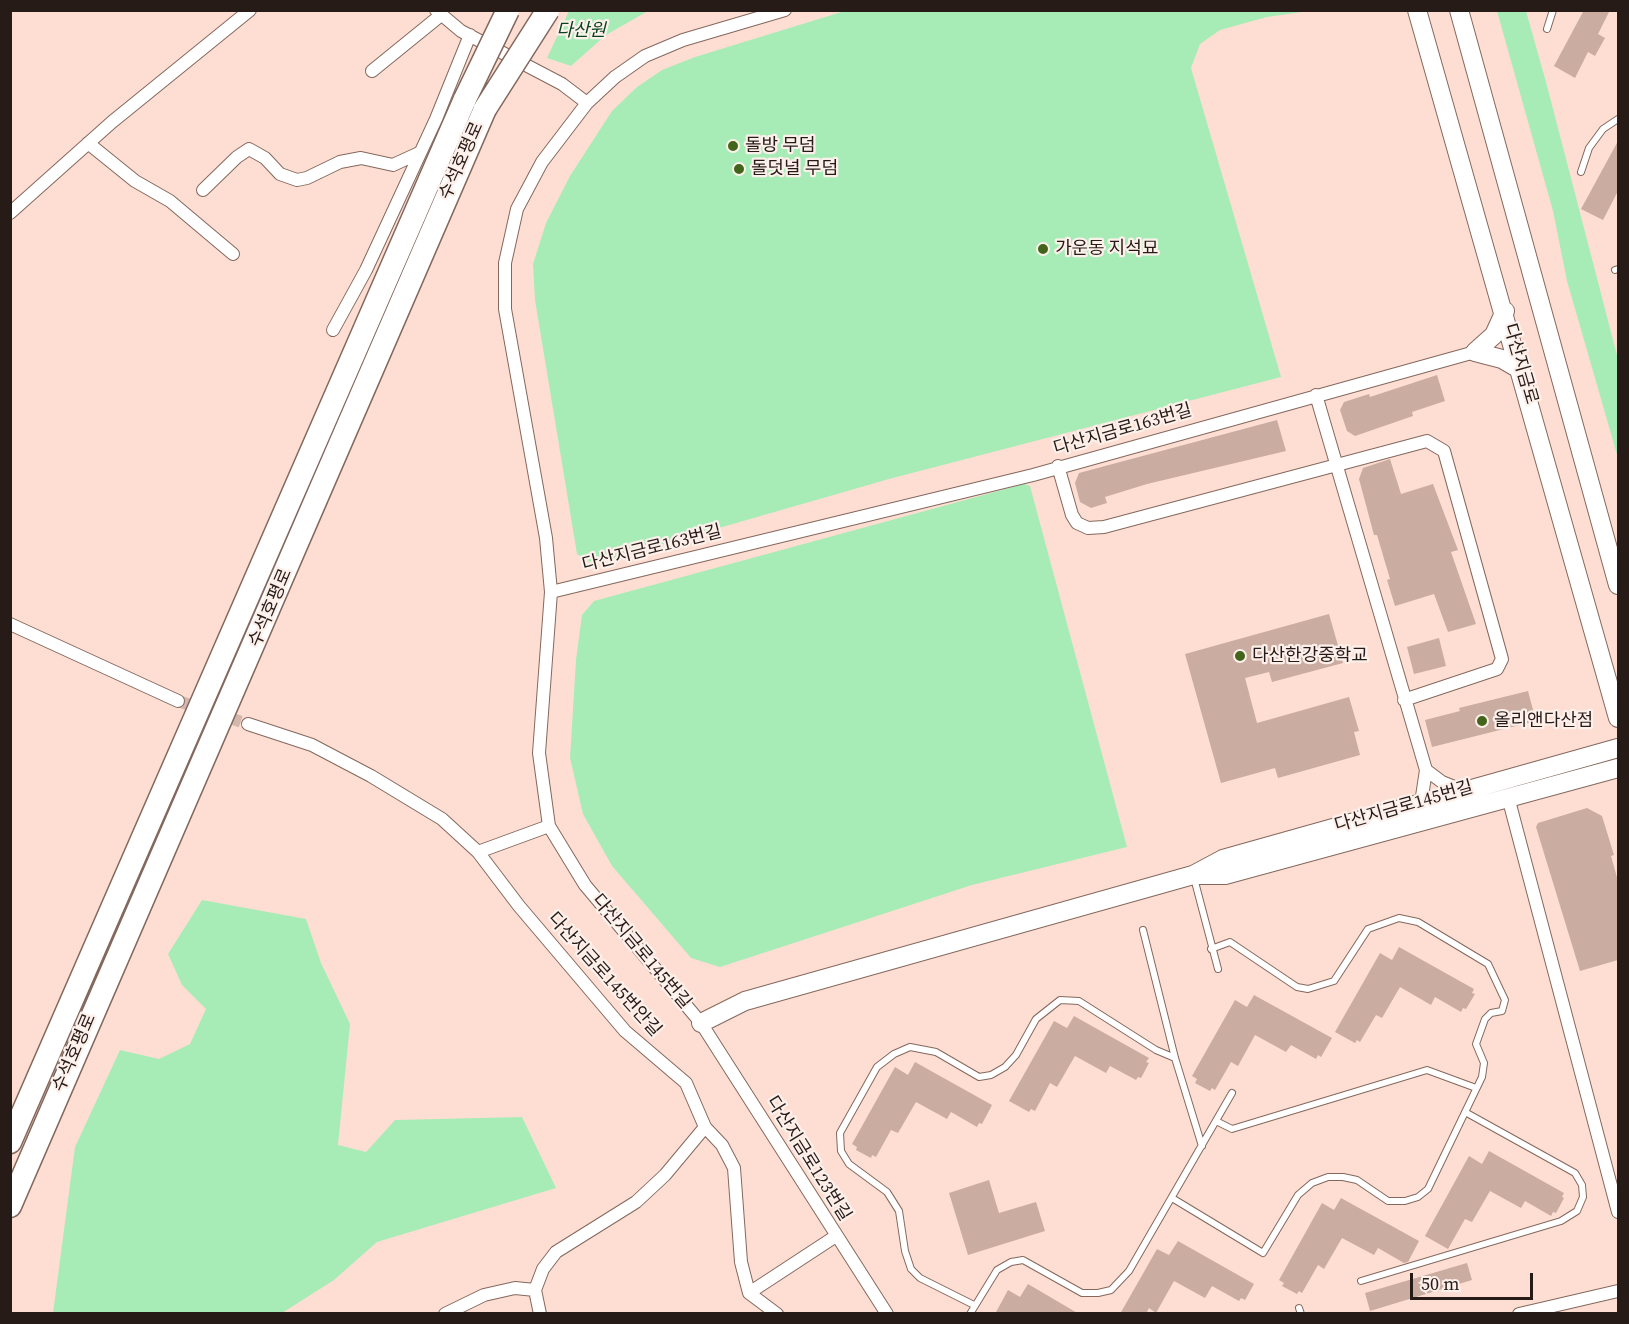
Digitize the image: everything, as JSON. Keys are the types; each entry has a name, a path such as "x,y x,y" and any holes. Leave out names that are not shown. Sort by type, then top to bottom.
{"highway":[{"name":"수석호평로","path":"10,1206 475,104 508,10"},
{"name":"수석호평로","path":"10,1142 475,104 533,10"},
{"path":"475,104 548,10"}],"street":[{"path":"10,213 88,143 250,10"},
{"path":"550,592 546,538 505,309 505,263 517,209 542,162 587,103 615,78 645,56 683,40 785,10"},
{"name":"다산지금로","path":"1417,10 1505,311 1618,718"},
{"name":"다산지금로","path":"1459,10 1618,585"},
{"path":"372,71 438,13 470,35 562,84 587,103"},
{"path":"333,330 356,291 462,58 470,35"},
{"path":"88,143 135,181 170,201 233,254"},
{"path":"203,190 237,157 249,149 265,158 280,174 292,180 308,178 328,166 361,158 393,165 419,153"},
{"path":"1475,352 1494,335 1505,311"},
{"path":"1475,352 1502,359 1521,370"},
{"name":"다산지금로163번길","path":"550,592 1034,475 1058,466 1475,352"},
{"path":"1316,395 1426,770 1421,803"},
{"path":"1058,466 1072,515 1077,523 1088,528 1104,527 1427,441 1444,451 1502,659 1497,669 1404,700"},
{"name":"다산지금로145번길","path":"550,592 540,753 549,826 585,885 701,1023 745,1001 1193,875 1223,859 1618,748"},
{"path":"10,624 178,701"},
{"name":"다산지금로145번안길","path":"248,724 312,745 371,776 442,819 478,852 519,906 625,1031 686,1083 705,1127 722,1145 734,1168 741,1262 749,1293"},
{"name":"다산지금로145번길","path":"1193,875 1225,875 1618,768"},
{"path":"1426,770 1442,782 1462,790"},
{"path":"1508,797 1618,1212"},
{"path":"478,852 549,826"},
{"name":"다산지금로123번길","path":"701,1023 887,1314"},
{"path":"540,1314 535,1290 543,1269 556,1252 636,1202 665,1175 705,1127"},
{"path":"777,1314 749,1293 836,1236"},
{"path":"445,1314 484,1295 514,1288 535,1290"},
{"path":"1519,1314 1559,1308 1618,1291"}],"lane":[{"path":"1546,29 1553,10"},
{"path":"1581,172 1589,148 1603,129 1618,119"},
{"path":"1193,875 1218,969"},
{"path":"1172,1198 1263,1253 1299,1195 1311,1183 1343,1177 1357,1180 1388,1200 1405,1201 1418,1197 1428,1189 1476,1088 1484,1063 1476,1044 1485,1019 1491,1013 1502,1011 1505,1000 1488,964 1418,922 1399,918 1368,929 1334,981 1308,989 1297,987 1230,942 1211,948"},
{"path":"1143,930 1175,1058 1202,1146"},
{"path":"974,1305 920,1278 911,1269 905,1251 899,1211 887,1192 849,1164 841,1151 840,1133 877,1067 894,1054 910,1047 936,1052 979,1077 991,1075 1005,1067 1016,1055 1036,1019 1060,1000 1079,1001 1156,1050 1175,1058"},
{"path":"1216,1121 1232,1129 1427,1070 1476,1088"},
{"path":"970,1314 997,1270 1011,1262 1023,1260 1082,1293 1111,1290 1129,1271 1232,1093"},
{"path":"1361,1281 1560,1221 1577,1211 1583,1197 1582,1185 1575,1173 1465,1112"}],"green space":[{"name":"다산원","path":"569,10 648,11 606,35 571,66 547,58"},
{"path":"848,10 1309,11 1267,17 1220,30 1200,44 1191,68 1281,377 889,479 594,564 577,554 535,300 533,264 546,223 570,176 612,111 637,87 662,70 695,57"},
{"path":"1497,11 1526,11 1546,82 1618,359 1618,458 1567,281 1553,211"},
{"path":"1024,484 1030,486 1127,847 972,885 720,967 691,958 612,866 583,814 570,758 576,660 582,615 594,601"},
{"path":"202,900 306,919 321,963 350,1024 338,1145 366,1152 395,1120 522,1117 556,1188 377,1242 334,1280 282,1313 53,1313 75,1147 120,1050 159,1059 190,1044 206,1009 182,985 168,954"}],"building":[{"path":"1584,10 1610,10 1598,34 1605,38 1595,56 1588,52 1575,78 1554,66"},
{"path":"1618,141 1618,191 1603,220 1581,209"},
{"path":"1437,375 1445,401 1412,412 1413,416 1355,436 1347,431 1340,410 1344,402 1369,394 1370,397"},
{"path":"1277,420 1286,451 1147,484 1105,497 1107,503 1091,508 1080,502 1075,483 1079,473"},
{"path":"1390,459 1401,494 1433,484 1458,550 1451,552 1476,624 1448,632 1434,594 1395,606 1387,580 1390,579 1377,535 1374,535 1359,479 1363,468"},
{"path":"1329,614 1343,663 1272,682 1269,672 1245,678 1257,723 1349,697 1359,731 1354,732 1360,755 1278,778 1275,768 1221,783 1185,654"},
{"path":"1439,638 1446,666 1414,674 1407,647"},
{"path":"1528,691 1536,721 1432,747 1425,720 1460,711 1459,708"},
{"path":"1587,808 1602,816 1614,855 1611,856 1618,881 1618,960 1580,971 1536,827 1538,823"},
{"path":"1399,947 1474,989 1472,993 1475,994 1466,1009 1463,1008 1461,1012 1435,997 1431,1005 1400,987 1382,1018 1376,1015 1360,1042 1357,1040 1355,1043 1335,1032 1380,953 1392,960"},
{"path":"1254,995 1332,1038 1321,1057 1318,1055 1316,1059 1291,1045 1286,1052 1255,1035 1238,1066 1231,1062 1215,1090 1212,1088 1210,1091 1195,1083 1197,1079 1192,1076 1235,1000 1247,1007"},
{"path":"1074,1016 1149,1058 1146,1062 1149,1063 1141,1078 1138,1077 1136,1080 1110,1066 1106,1073 1075,1056 1057,1087 1050,1083 1035,1111 1031,1109 1029,1112 1009,1101 1054,1021 1067,1028"},
{"path":"915,1062 992,1105 982,1124 979,1123 977,1127 951,1112 947,1119 916,1102 898,1133 891,1130 876,1157 872,1155 871,1158 856,1150 857,1147 852,1144 895,1067 908,1075"},
{"path":"1489,1151 1564,1193 1562,1197 1564,1198 1556,1213 1553,1212 1551,1216 1525,1201 1521,1208 1490,1191 1472,1222 1465,1219 1448,1249 1425,1236 1469,1156 1482,1164"},
{"path":"989,1180 999,1213 1036,1202 1045,1231 968,1255 949,1193"},
{"path":"1341,1198 1419,1241 1408,1262 1404,1263 1378,1248 1374,1255 1342,1238 1324,1269 1318,1265 1302,1293 1299,1291 1297,1294 1282,1286 1284,1283 1279,1280 1322,1203 1334,1210"},
{"path":"1178,1241 1254,1284 1245,1300 1241,1298 1239,1301 1212,1286 1205,1298 1174,1281 1156,1313 1149,1308 1146,1314 1120,1314 1157,1249 1169,1255"},
{"path":"1467,1263 1472,1280 1370,1311 1365,1293"},
{"path":"1028,1284 1079,1314 995,1314 1008,1290 1020,1297"}],"tunnel":[{"path":"178,701 248,724"}],"place":[{"name":"돌방 무덤","path":"733,146"},
{"name":"돌덧널 무덤","path":"739,169"},
{"name":"가운동 지석묘","path":"1043,249"},
{"name":"다산한강중학교","path":"1240,656"},
{"name":"올리앤다산점","path":"1482,721"}]}
